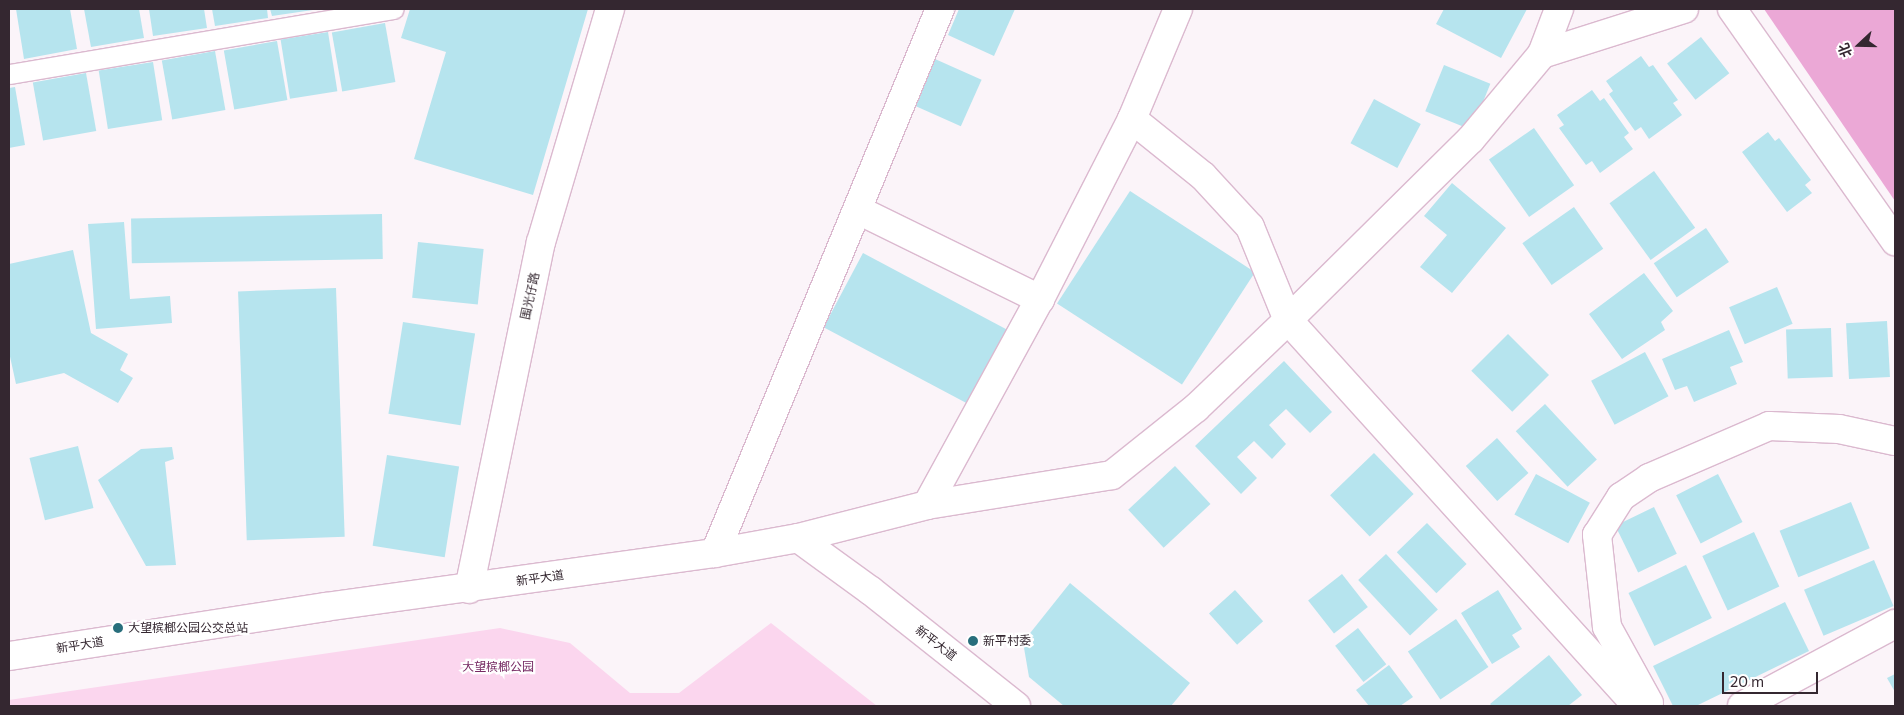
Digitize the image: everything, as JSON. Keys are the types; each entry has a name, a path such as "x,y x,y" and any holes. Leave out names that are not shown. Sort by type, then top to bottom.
{"street":[{"name":"围光仔路","path":"469,588 541,242 610,9"},
{"path":"715,553 940,9"},
{"path":"927,505 1040,300 1132,119 1178,9"},
{"path":"798,538 927,505 1112,474 1196,408 1471,139 1542,54 1558,9"},
{"path":"1542,54 1684,9"},
{"path":"1732,9 1895,241"},
{"path":"1132,119 1203,176 1250,227 1288,320 1638,706"},
{"path":"858,210 1040,300"},
{"path":"1651,706 1608,627 1597,535 1621,497 1649,478 1769,426 1839,429 1895,440"},
{"name":"新平大道","path":"9,656 715,553 798,538 871,591 1016,706"},
{"path":"1742,706 1895,624"}],"lane":[{"path":"9,74 394,9"}],"green space":[{"name":"大望槟榔公园","path":"771,623 877,706 9,706 9,700 500,628 570,643 630,693 679,693"}],"shaded area":[{"path":"1764,9 1895,9 1895,201"}],"building":[{"path":"16,9 70,9 77,49 24,59"},
{"path":"84,9 139,9 144,38 91,47"},
{"path":"149,9 204,9 207,28 153,36"},
{"path":"212,9 267,9 268,18 215,26"},
{"path":"270,9 313,9 313,10 272,16"},
{"path":"410,9 588,9 533,195 414,159 446,52 401,38"},
{"path":"959,9 1015,9 994,56 948,35"},
{"path":"1444,9 1527,9 1501,58 1436,24"},
{"path":"385,23 395,82 342,91 332,32"},
{"path":"328,32 337,91 290,99 281,40"},
{"path":"1701,37 1729,73 1695,100 1667,63"},
{"path":"277,41 287,100 234,109 224,50"},
{"path":"215,51 225,110 172,119 162,60"},
{"path":"1641,56 1649,67 1653,65 1678,100 1673,103 1682,115 1649,139 1641,127 1635,131 1609,94 1613,91 1606,81"},
{"path":"935,59 982,80 961,126 914,106"},
{"path":"153,62 162,120 108,129 99,71"},
{"path":"1444,65 1490,84 1472,130 1425,111"},
{"path":"86,73 96,131 43,140 33,82"},
{"path":"15,87 25,145 9,148 9,88"},
{"path":"1592,90 1600,101 1604,98 1629,133 1624,137 1633,149 1600,173 1592,161 1586,165 1559,128 1564,125 1557,115"},
{"path":"1374,99 1421,124 1397,168 1351,143"},
{"path":"1534,128 1574,185 1529,217 1489,160"},
{"path":"1768,132 1775,141 1779,138 1811,180 1805,185 1812,193 1787,212 1742,152"},
{"path":"1654,171 1695,228 1651,260 1610,203"},
{"path":"1452,183 1506,228 1452,293 1420,267 1447,235 1424,216"},
{"path":"1130,191 1255,272 1182,385 1057,303"},
{"path":"1574,207 1603,249 1552,285 1522,243"},
{"path":"382,214 383,259 132,263 131,218"},
{"path":"124,222 130,299 170,296 172,323 96,329 88,224"},
{"path":"1706,228 1729,262 1677,297 1654,263"},
{"path":"418,242 484,249 478,305 412,298"},
{"path":"73,250 91,333 128,354 120,370 133,378 118,403 64,373 16,384 9,352 9,264"},
{"path":"863,253 1010,331 970,405 824,327"},
{"path":"1644,273 1673,311 1661,322 1665,330 1622,359 1589,314"},
{"path":"1777,287 1793,324 1745,344 1729,307"},
{"path":"336,288 345,537 247,540 238,291"},
{"path":"1887,321 1890,377 1849,379 1846,323"},
{"path":"403,322 475,333 461,425 388,414"},
{"path":"1831,328 1833,377 1788,379 1786,330"},
{"path":"1729,330 1743,362 1730,367 1737,384 1694,402 1687,386 1675,390 1662,359"},
{"path":"1508,334 1549,375 1512,412 1471,371"},
{"path":"1645,352 1668,396 1615,425 1591,381"},
{"path":"1284,361 1332,412 1310,433 1286,409 1269,425 1286,444 1272,459 1254,441 1237,457 1257,478 1241,494 1195,446"},
{"path":"1545,404 1597,460 1568,487 1516,431"},
{"path":"1497,438 1528,473 1497,501 1466,466"},
{"path":"78,446 93,508 45,520 29,458"},
{"path":"172,447 174,459 165,462 176,565 146,566 98,480 141,449"},
{"path":"1374,453 1414,494 1370,536 1330,495"},
{"path":"387,455 459,466 445,557 373,546"},
{"path":"1175,466 1210,504 1164,548 1128,510"},
{"path":"1536,474 1590,503 1568,543 1514,515"},
{"path":"1718,474 1743,522 1701,543 1676,495"},
{"path":"1851,502 1870,548 1798,577 1780,531"},
{"path":"1654,507 1677,554 1638,573 1615,526"},
{"path":"1427,523 1467,564 1436,593 1397,552"},
{"path":"1754,532 1779,586 1728,610 1702,556"},
{"path":"1386,554 1438,610 1410,635 1358,580"},
{"path":"1874,560 1894,606 1824,636 1804,590"},
{"path":"1686,565 1712,618 1654,646 1628,593"},
{"path":"1342,574 1368,607 1334,634 1308,600"},
{"path":"1070,583 1190,683 1171,706 1064,706 1029,677 1023,642"},
{"path":"1235,590 1263,621 1237,645 1209,613"},
{"path":"1498,590 1522,629 1512,635 1520,647 1492,664 1461,613"},
{"path":"1785,602 1809,651 1696,706 1673,706 1653,666"},
{"path":"1456,619 1488,667 1440,700 1408,651"},
{"path":"1358,628 1386,664 1363,682 1335,646"},
{"path":"1549,655 1582,695 1568,706 1492,706 1490,704"},
{"path":"1389,665 1413,697 1400,706 1369,706 1356,690"},
{"path":"1895,674 1895,692 1887,678"}],"place":[{"name":"大望槟榔公园公交总站","path":"118,628"},
{"name":"新平村委","path":"973,641"}]}
